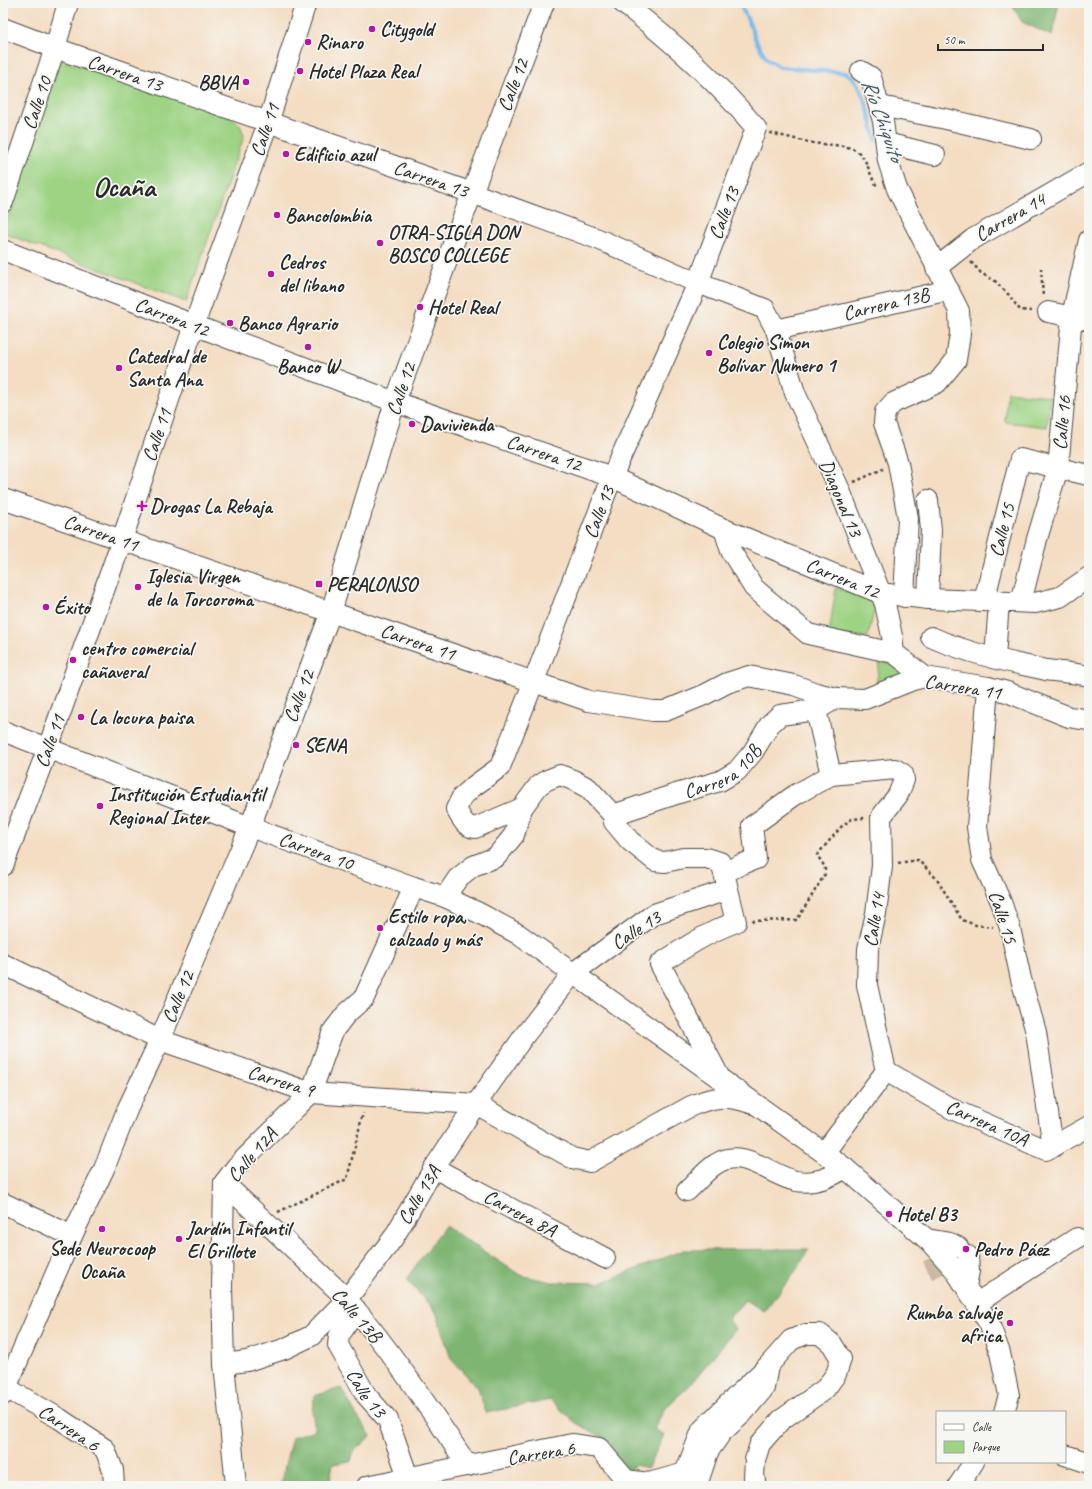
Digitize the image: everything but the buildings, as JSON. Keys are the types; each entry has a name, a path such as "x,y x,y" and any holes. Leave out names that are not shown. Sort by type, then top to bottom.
{"street":[{"name":"Calle 10","path":"3,202 55,48 68,3"},
{"name":"Calle 11","path":"3,866 48,748 122,540 194,325 268,123 306,3"},
{"name":"Calle 12","path":"4,1389 104,1168 127,1110 160,1040 250,827 331,612 396,402 472,193 544,3"},
{"path":"623,3 646,21 702,71 734,102 756,128"},
{"name":"Carrera 13","path":"3,28 55,48 472,193 598,239 698,283 765,309"},
{"path":"860,71 871,77 880,106 888,161 897,189 943,262 949,290 959,311 960,334 956,360 938,383 893,403 885,412 884,423 898,463 908,518 904,597"},
{"path":"880,106 946,119 1031,139"},
{"name":"Calle 13","path":"522,808 475,828 469,828 463,822 456,809 462,797 500,767 612,477 698,283 756,128"},
{"path":"886,143 935,155"},
{"name":"Carrera 14","path":"943,262 973,239 1089,172"},
{"name":"Calle 16","path":"1021,602 1037,539 1058,468 1080,318 1089,240"},
{"name":"Carrera 12","path":"3,250 396,402 612,477 724,529 880,593 928,599 1035,603 1060,597 1089,577"},
{"name":"Carrera 13B","path":"776,330 949,290"},
{"name":"Diagonal 13","path":"765,309 776,330 795,393 839,488 885,604 894,653"},
{"path":"1048,312 1080,318"},
{"name":"Calle 15","path":"995,658 991,601 1020,459 1058,468"},
{"path":"1058,468 1088,475 1089,473"},
{"name":"Carrera 11","path":"3,499 589,700 653,711 665,711 704,695 727,683 749,676 794,685 816,693 837,698 865,699 913,680 925,677 988,687 1007,692 1069,717 1089,720"},
{"path":"928,500 932,530 928,599"},
{"path":"724,529 731,551 754,588 808,634 894,653 925,677"},
{"path":"930,637 995,658 1048,670 1089,676"},
{"name":"Calle 15","path":"988,687 977,827 982,860 1001,902 1010,928 1021,979 1036,1032 1053,1147"},
{"path":"837,698 816,710 831,775 895,769 903,774 904,780 898,795 881,817"},
{"name":"Carrera 10B","path":"613,816 676,794 720,782 737,772 753,752 770,724 780,715 816,710"},
{"name":"Carrera 10","path":"3,731 250,827 445,897 518,934 845,1168 955,1270 989,1323 1000,1353 1009,1395 1004,1411"},
{"path":"445,897 458,878 473,866 496,857 514,835 522,808 539,785 560,775 588,788 613,816 614,822 630,841 654,861 665,862 683,858 706,858 720,862 736,922 686,946 660,964 721,1080"},
{"name":"Calle 13","path":"573,973 654,914 726,881 740,865 756,859 752,826 794,795 831,775"},
{"name":"Calle 14","path":"881,817 882,866 876,913 868,949 867,984 886,1071"},
{"name":"Calle 12A","path":"236,1486 224,1364 222,1288 224,1183 237,1166 311,1093 333,1031 346,1014 364,998 414,887"},
{"name":"Carrera 9","path":"3,964 160,1040 311,1093 476,1104 572,1158 590,1162 691,1106 705,1100 722,1097 735,1098 758,1106"},
{"name":"Calle 13A","path":"224,1364 247,1361 284,1350 311,1336 352,1305 434,1168 476,1104 524,1036 573,973"},
{"path":"824,1153 886,1071"},
{"name":"Carrera 10A","path":"886,1071 952,1109 1046,1150 1089,1126"},
{"path":"687,1191 716,1164 733,1158 753,1162 779,1175 796,1181 814,1182 830,1177 845,1168"},
{"name":"Carrera 8A","path":"434,1168 605,1258"},
{"name":"Calle 13B","path":"224,1183 352,1305 401,1366 468,1466"},
{"path":"3,1203 72,1236"},
{"path":"971,1294 1076,1238"},
{"path":"930,1246 950,1243 963,1252 969,1271 971,1294"},
{"path":"944,1280 949,1284 971,1294"},
{"name":"Calle 13","path":"352,1305 339,1336 338,1345 366,1395 388,1420 408,1477"},
{"path":"694,1480 708,1452 722,1432 743,1414 764,1388 768,1366 792,1340 806,1334 820,1334 832,1344 841,1359 836,1374 825,1389 781,1420 760,1444 755,1460 754,1477 756,1486"},
{"name":"Carrera 6","path":"4,1389 60,1419 105,1449 113,1470 114,1486"},
{"name":"Carrera 6","path":"367,1486 572,1444 599,1448 626,1483 649,1484 694,1480"},
{"path":"1066,1455 1089,1463"},
{"path":"958,1486 973,1463"}],"path":[{"path":"756,128 765,132 813,143 850,148 857,151 864,160 875,183 884,194 897,189"},
{"path":"943,262 966,255 981,273 995,281 1020,310 1048,312 1044,302 1041,268"},
{"path":"839,488 898,463"},
{"path":"736,922 797,920 825,874 825,867 817,856 842,826 852,819 881,817"},
{"path":"882,866 918,860 936,878 962,920 976,925 1010,928"},
{"path":"263,1219 347,1179 366,1097"}],"green space":[{"path":"1011,3 1059,3 1052,36 1022,22"},
{"path":"61,60 230,115 240,125 244,136 186,302 3,233"},
{"path":"1007,392 1050,396 1047,427 1005,422"},
{"path":"836,588 868,598 875,607 868,637 829,634"},
{"path":"880,661 893,665 902,673 899,682 876,685"},
{"path":"445,1226 520,1275 552,1282 601,1283 684,1250 809,1249 793,1275 764,1311 745,1300 728,1319 736,1329 688,1387 665,1408 654,1429 664,1435 648,1468 635,1465 625,1474 602,1437 576,1423 550,1400 486,1413 478,1388 451,1359 436,1312 406,1279"},
{"path":"341,1388 355,1413 371,1436 354,1451 351,1461 333,1464 330,1480 325,1486 280,1486 292,1437 315,1430 312,1411 314,1396"}],"waterway":[{"name":"Río Chiquito","path":"739,3 748,20 757,43 767,59 780,67 847,73 853,78 863,94 876,140"}],"tunnel":[{"path":"932,1257 943,1279"}],"place":[{"name":"Citygold","path":"372,29"},
{"name":"Rinaro","path":"308,42"},
{"name":"Hotel Plaza Real","path":"300,71"},
{"name":"BBVA","path":"246,82"},
{"name":"Edificio azul","path":"286,154"},
{"name":"Bancolombia","path":"277,215"},
{"name":"OTRA-SIGLA DON BOSCO COLLEGE","path":"380,243"},
{"name":"Cedros del libano","path":"271,274"},
{"name":"Hotel Real","path":"420,307"},
{"name":"Banco Agrario","path":"230,323"},
{"name":"Banco W","path":"308,347"},
{"name":"Colegio Simon Bolívar Numero 1","path":"709,353"},
{"name":"Catedral de Santa Ana","path":"119,368"},
{"name":"Davivienda","path":"412,424"},
{"name":"Drogas La Rebaja","path":"142,506"},
{"name":"PERALONSO","path":"319,584"},
{"name":"Iglesia Virgen de la Torcoroma","path":"138,587"},
{"name":"Éxito","path":"46,607"},
{"name":"centro comercial cañaveral","path":"73,660"},
{"name":"La locura paisa","path":"81,717"},
{"name":"SENA","path":"296,745"},
{"name":"Institución Estudiantil Regional Inter","path":"100,806"},
{"name":"Estilo ropa, calzado y más","path":"380,928"},
{"name":"Hotel B3","path":"889,1214"},
{"name":"Sede Neurocoop Ocaña","path":"102,1229"},
{"name":"Jardín Infantil El Grillote","path":"179,1239"},
{"name":"Pedro Páez","path":"966,1249"},
{"name":"Rumba salvaje africa","path":"1010,1323"}],"district":[{"name":"Ocaña","path":"124,186"}]}
